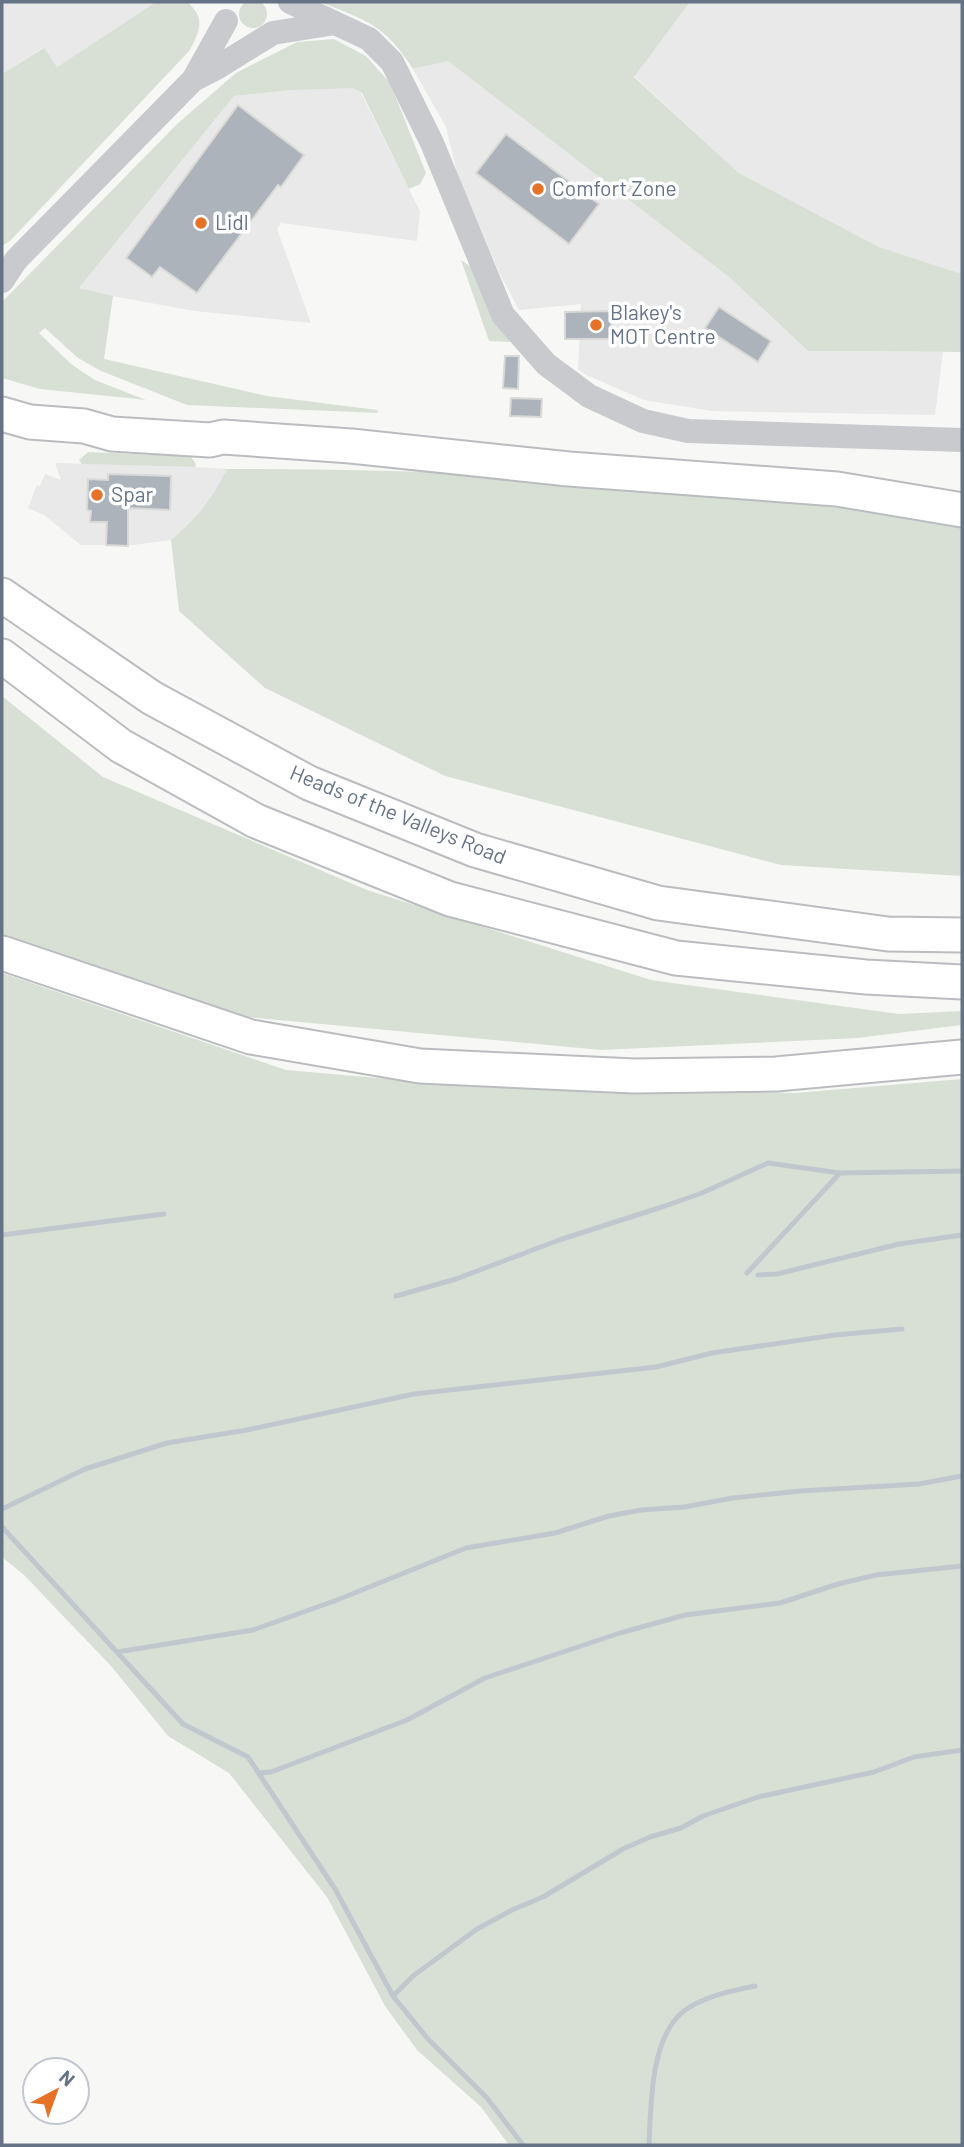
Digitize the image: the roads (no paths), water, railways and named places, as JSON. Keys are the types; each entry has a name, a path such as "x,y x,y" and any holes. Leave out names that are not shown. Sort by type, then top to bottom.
{"highway":[{"path":"2,414 30,422 84,426 112,435 210,440 223,437 329,444 569,469 837,489 962,510"},
{"path":"2,438 87,445 112,435"},
{"name":"Heads of the Valleys Road","path":"2,595 152,698 296,777 475,850 658,903 888,934 962,935"},
{"path":"2,656 121,746 256,821 450,900 676,958 866,977 962,982"},
{"path":"2,953 251,1038 420,1066 634,1076 776,1074 962,1057"}],"street":[{"path":"2,281 9,262 193,80 266,37 281,15 278,2"},
{"path":"290,2 310,9 369,39 392,62 432,143 503,315 546,365 589,396 643,421 688,431 962,440"},
{"path":"227,11 229,29 243,39 335,23"},
{"path":"193,80 227,11"}],"waterway":[{"path":"396,1296 456,1279 559,1240 702,1193 768,1163 840,1173 962,1171"},
{"path":"747,1273 840,1173"},
{"path":"2,1235 164,1214"},
{"path":"758,1275 777,1274 899,1244 962,1235"},
{"path":"2,1509 85,1469 167,1443 247,1430 414,1394 656,1367 712,1353 835,1335 902,1329"},
{"path":"117,1652 253,1630 337,1600 466,1548 555,1533 609,1516 733,1498 919,1484 962,1476"},
{"path":"2,1527 183,1724 248,1757 335,1889 393,1996 428,2039 487,2098 523,2145"},
{"path":"259,1773 271,1772 407,1720 485,1678 620,1633 685,1615 780,1603 876,1575 962,1566"},
{"path":"393,1996 413,1976 477,1929 543,1897 623,1849 650,1837 681,1828 703,1816 758,1797 874,1772 914,1757 962,1750"},
{"path":"649,2145 654,2073 664,2037 673,2023 684,2011 700,2001 755,1986"}],"place":[{"name":"Comfort Zone","path":"538,189"},
{"name":"Lidl","path":"201,223"},
{"name":"Blakey's MOT Centre","path":"596,325"},
{"name":"Spar","path":"97,495"}]}
